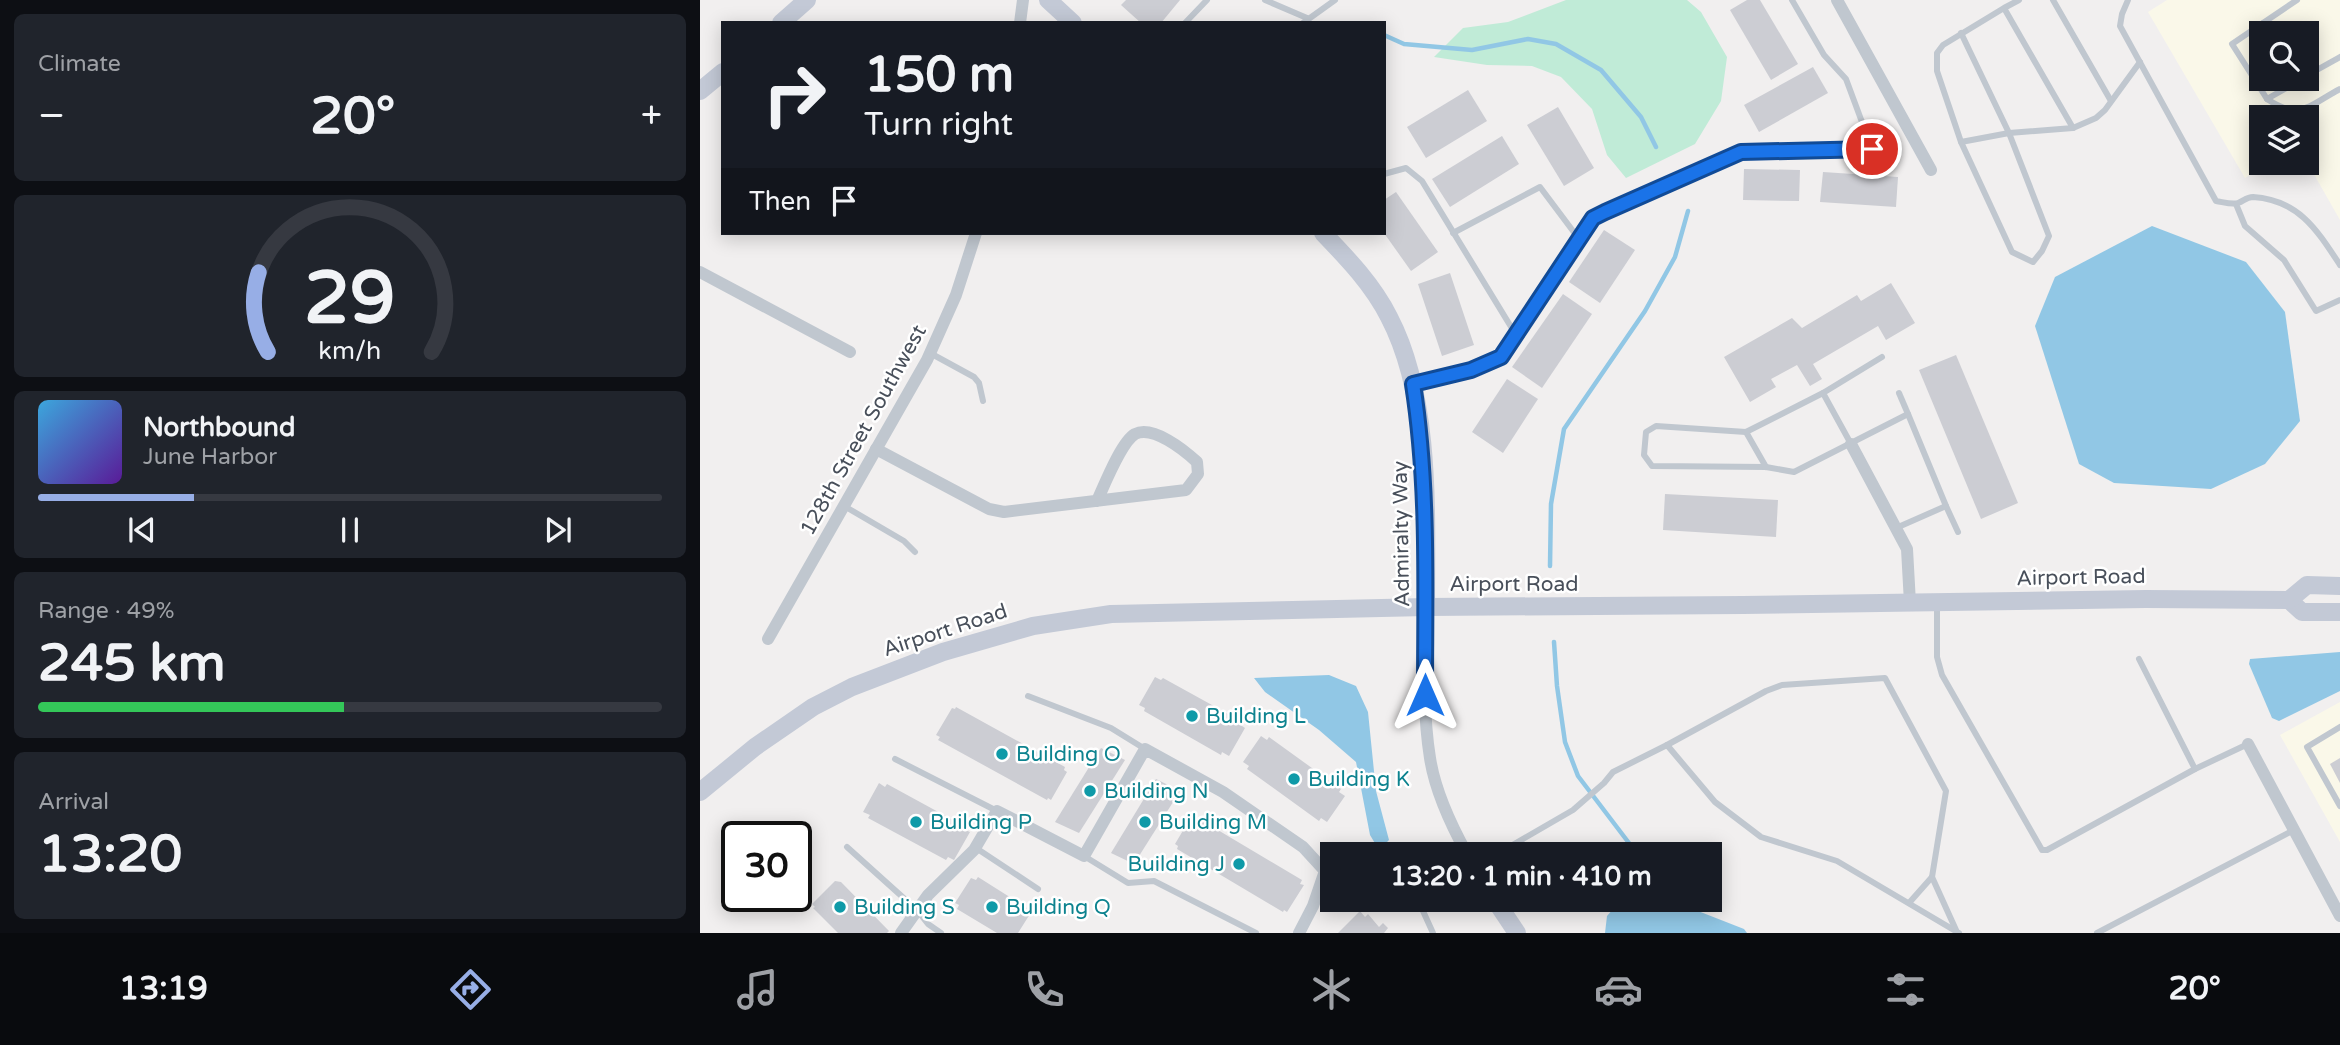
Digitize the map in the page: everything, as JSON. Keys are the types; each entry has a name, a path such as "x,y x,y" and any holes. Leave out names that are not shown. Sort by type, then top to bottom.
{"main road":[{"path":"783,21 807,0"},
{"path":"1048,0 1071,21"},
{"path":"700,91 721,74"},
{"name":"Admiralty Way","path":"1325,235 1367,281 1389,316 1413,384 1420,428 1426,508 1426,607"},
{"name":"Airport Road","path":"700,792 746,754 813,707 852,687 943,652 1033,626 1111,614 1426,607 2146,599 2289,600 2307,585 2340,586"},
{"name":"Airport Road","path":"2289,600 2302,612 2340,612"},
{"path":"1503,912 1517,933"}],"street":[{"path":"1020,21 1023,0"},
{"path":"1837,0 1931,170"},
{"name":"128th Street Southwest","path":"768,639 930,353 956,295 975,235"},
{"path":"701,274 850,352"},
{"path":"876,449 989,509 1004,512 1097,501 1186,490 1198,474 1196,462 1180,447 1152,433 1136,433 1126,442 1097,501"},
{"path":"1851,443 1907,549 1909,603"},
{"name":"Admiralty Way","path":"1426,607 1425,716 1430,761 1440,796 1461,842"},
{"path":"2248,744 2340,916"},
{"path":"901,933 928,895 976,848 997,811 1084,856 1145,749 1223,792 1303,847 1325,870 1313,906 1299,933"}],"lane":[{"path":"1187,21 1207,0"},
{"path":"1265,0 1305,21 1335,0"},
{"path":"1413,384 1471,370 1501,357 1593,218 1741,152 1872,149 1846,79 1824,55 1792,0"},
{"path":"1961,33 2009,134 2049,236 2033,262 2011,252 1961,142 1937,71 1937,53 1943,45 1961,33 2019,0"},
{"path":"2053,0 2111,101"},
{"path":"2127,0 2120,26 2216,201 2236,204 2248,197 2272,199 2294,209 2320,236 2340,265"},
{"path":"2266,21 2297,0"},
{"path":"2004,8 2073,128"},
{"path":"2249,32 2232,44 2249,71"},
{"path":"2319,69 2340,57"},
{"path":"1961,142 2073,128 2095,118 2140,62"},
{"path":"2262,91 2267,99 2284,110 2299,111 2340,89"},
{"path":"2267,99 2280,91"},
{"path":"1386,173 1406,168 1422,181 1516,335"},
{"path":"1452,233 1540,187 1579,239"},
{"path":"2236,204 2245,226 2284,260 2316,311 2340,300"},
{"path":"930,353 974,377 979,383 983,401"},
{"path":"1882,357 1823,393 1746,432 1656,426 1646,432 1644,455 1652,466 1766,467 1794,472 1908,414"},
{"path":"1823,393 1851,443"},
{"path":"1899,393 1958,532"},
{"path":"1746,432 1766,467"},
{"path":"844,506 904,541 915,552"},
{"path":"1896,528 1946,506"},
{"path":"1937,603 1937,657 1942,675 2042,850 2047,850 2195,769 2248,744"},
{"path":"2138,659 2195,769"},
{"path":"1518,842 1573,810 1613,772 1766,691 1782,685 1885,678 1946,791 1932,877 1909,903"},
{"path":"1028,696 1111,728 1145,749"},
{"path":"2340,727 2307,747 2340,806"},
{"path":"1667,745 1715,802 1762,837 1837,860 1958,932"},
{"path":"895,759 997,811"},
{"path":"2097,933 2294,830"},
{"path":"847,847 917,910 928,924 942,933"},
{"path":"976,848 1038,889"},
{"path":"1084,856 1128,883 1154,881 1256,933"},
{"path":"1932,877 1958,932"},
{"path":"1423,912 1433,933"}],"shaded area":[{"path":"2167,0 2340,0 2340,220 2314,175 2319,175 2319,105 2249,105 2250,175 2245,178 2148,12"},
{"path":"2340,702 2340,842 2280,735"}],"green space":[{"path":"1566,0 1687,0 1701,12 1727,57 1721,101 1695,144 1626,178 1607,155 1592,109 1561,77 1532,66 1487,65 1434,57 1463,28 1508,22"}],"water":[{"path":"2152,226 2246,262 2285,312 2300,421 2265,464 2211,489 2114,483 2079,464 2035,326 2055,277"},
{"path":"2340,652 2340,691 2279,721 2272,718 2249,664 2250,659"},
{"path":"1329,675 1356,686 1368,712 1376,791 1389,840 1387,842 1374,842 1370,835 1356,762 1319,730 1265,692 1254,678"},
{"path":"1610,912 1701,912 1744,929 1747,933 1605,933 1607,916"}],"building":[{"path":"1126,0 1180,0 1163,21 1139,21 1121,5"},
{"path":"1747,0 1760,0 1798,64 1771,80 1730,10"},
{"path":"1813,67 1828,93 1759,132 1744,105"},
{"path":"1468,90 1487,121 1426,158 1407,127"},
{"path":"1558,107 1594,168 1564,186 1527,125"},
{"path":"1502,136 1519,164 1450,207 1432,179"},
{"path":"1744,169 1800,170 1799,201 1743,200"},
{"path":"1823,172 1898,177 1896,207 1820,202"},
{"path":"1396,192 1438,252 1411,271 1385,235 1386,199"},
{"path":"1604,230 1635,250 1600,303 1569,282"},
{"path":"1450,273 1474,345 1442,356 1418,284"},
{"path":"1891,283 1915,323 1886,340 1878,326 1813,364 1822,379 1810,386 1797,365 1771,379 1776,387 1750,402 1724,357 1792,318 1802,328 1857,295 1861,301"},
{"path":"1563,294 1592,314 1542,388 1512,367"},
{"path":"1956,355 2018,503 1981,519 1919,370"},
{"path":"1507,379 1538,399 1503,453 1472,432"},
{"path":"1665,494 1778,500 1776,537 1663,530"},
{"name":"Building L","path":"1155,677 1161,680 1163,678 1241,721 1239,724 1245,728 1229,756 1222,752 1221,755 1144,711 1145,708 1139,705"},
{"name":"Building O","path":"956,707 1065,767 1067,772 1051,800 938,740 940,737 936,735 952,708"},
{"name":"Building K","path":"1261,736 1267,740 1269,737 1341,789 1339,792 1345,796 1327,822 1321,818 1319,821 1247,769 1249,766 1243,762"},
{"name":"Building N","path":"1101,748 1125,760 1079,833 1055,822"},
{"path":"2340,758 2340,783 2330,764"},
{"name":"Building M","path":"1156,779 1180,791 1134,864 1111,853"},
{"name":"Building P","path":"879,783 885,787 887,784 964,826 963,829 970,832 954,860 948,857 946,860 868,818 870,815 863,812"},
{"name":"Building J","path":"1191,817 1196,817 1302,880 1300,884 1304,885 1287,912 1177,849 1175,844"},
{"name":"Building Q","path":"978,877 1027,908 1025,911 1030,914 1018,933 997,933 957,909 959,905 955,903 971,878 976,880"},
{"name":"Building S","path":"835,881 841,882 889,931 838,933 812,904"},
{"path":"1359,912 1365,917 1368,914 1379,927 1383,923 1388,928 1384,933 1338,933"}],"waterway":[{"path":"1386,36 1404,44 1472,50 1528,39 1556,44 1601,70 1641,117 1656,147"},
{"path":"1550,566 1551,504 1564,429 1645,311 1675,257 1688,211"},
{"path":"1554,642 1565,742 1578,776 1628,842"}],"place":[{"name":"Building L","path":"1192,716"},
{"name":"Building O","path":"1002,754"},
{"name":"Building K","path":"1294,779"},
{"name":"Building N","path":"1090,791"},
{"name":"Building P","path":"916,822"},
{"name":"Building M","path":"1145,822"},
{"name":"Building J","path":"1239,864"},
{"name":"Building S","path":"840,907"},
{"name":"Building Q","path":"992,907"}],"route":[{"path":"1425,695 1426,508 1420,428 1413,384 1471,370 1501,357 1593,218 1741,152 1872,149"}]}
